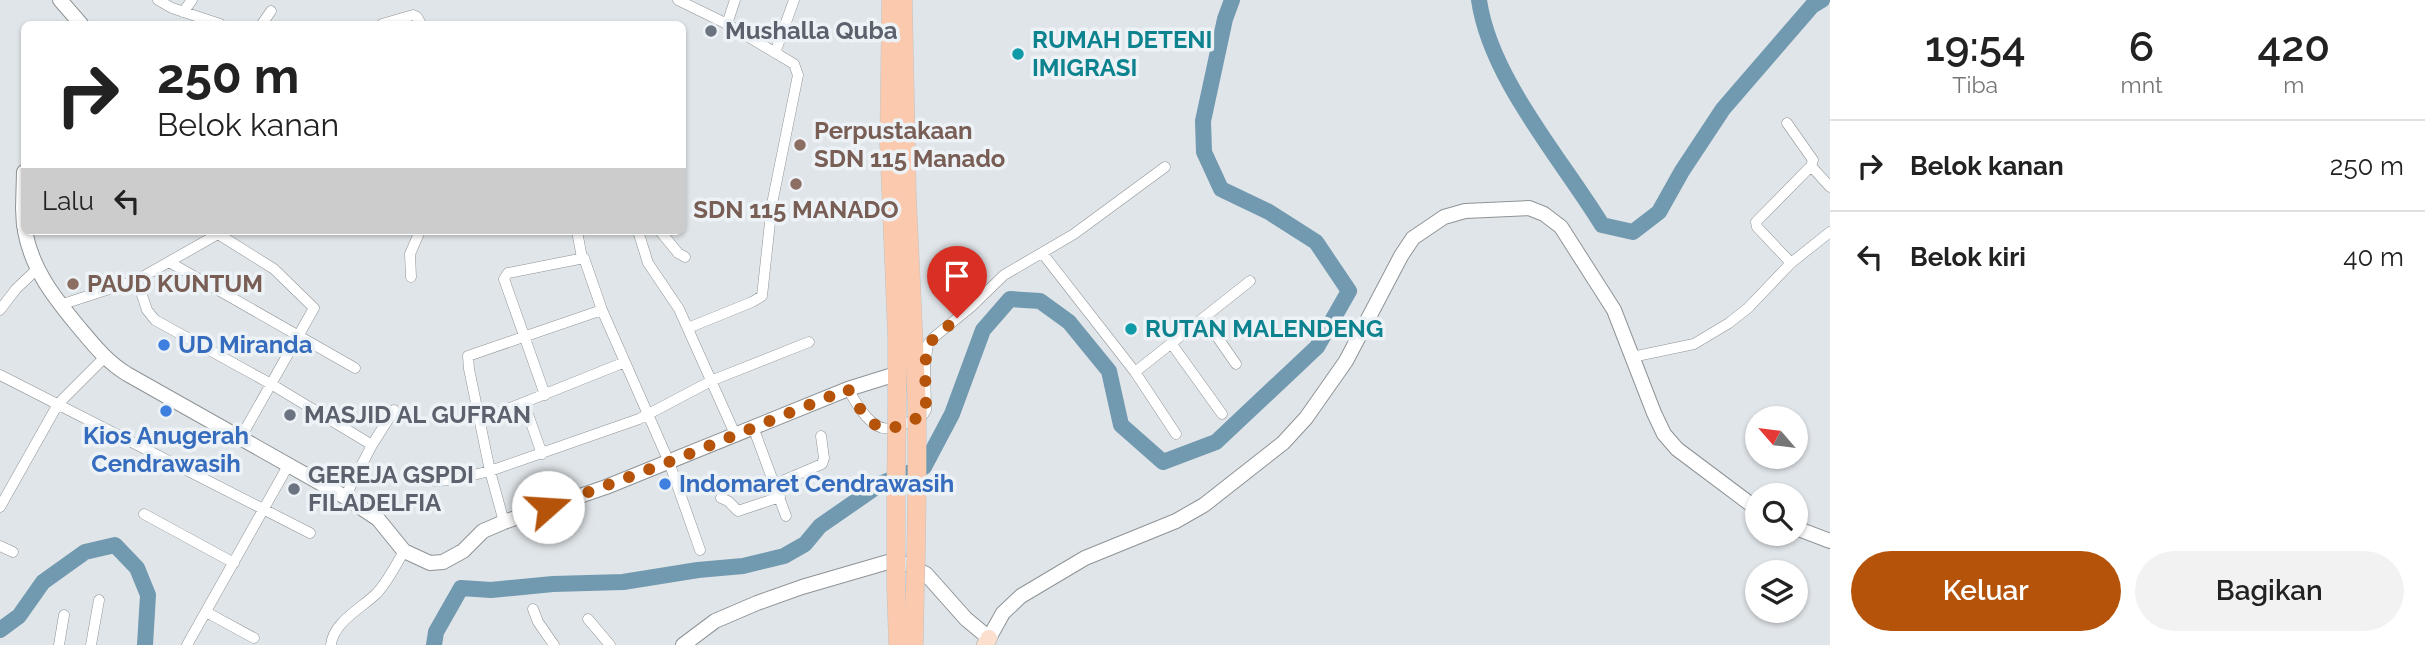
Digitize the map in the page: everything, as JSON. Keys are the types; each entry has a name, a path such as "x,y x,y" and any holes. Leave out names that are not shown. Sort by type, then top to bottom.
{"highway":[{"path":"891,0 889,143 897,335 898,645"},
{"path":"904,0 907,196 917,409 914,645"}],"main road":[{"path":"60,0 78,21"},
{"path":"966,619 978,623 989,622 1021,596 1085,558 1176,521 1204,505 1283,443 1307,418 1346,361 1413,238 1444,217 1465,211 1529,208 1561,227 1614,310 1654,413 1671,442 1745,500"},
{"path":"27,235 37,270 60,305 104,358 127,374 345,497 378,519 404,551 430,563 443,562 463,551 483,531 504,522 594,491 848,389 896,374"},
{"path":"1808,533 1830,541"},
{"path":"683,645 715,621 738,610 802,587 888,562 907,564 926,574 987,641 1003,613"}],"street":[{"path":"158,0 211,21"},
{"path":"183,12 191,0"},
{"path":"678,0 727,24 794,64 798,75 772,204 762,296 688,328"},
{"path":"727,24 735,0"},
{"path":"775,53 794,0"},
{"path":"264,21 271,11"},
{"path":"392,21 413,15 419,21"},
{"path":"1787,123 1813,160 1811,166 1756,222 1757,227 1791,263"},
{"path":"1811,166 1830,187"},
{"path":"848,389 871,422 880,427 891,429 923,415 926,410 925,365 928,344 1004,275 1029,259 1043,254 1165,167"},
{"path":"1633,357 1700,342 1748,308 1791,263 1830,232"},
{"path":"60,305 137,280 215,235"},
{"path":"221,235 274,269 313,306 313,312 297,335 241,437"},
{"path":"411,277 410,254 418,235"},
{"path":"578,235 582,258"},
{"path":"639,235 648,263 676,303 713,380 735,434"},
{"path":"663,235 678,253 685,257"},
{"path":"1043,254 1135,372 1176,434"},
{"path":"545,395 504,282 505,276 538,266 586,259 601,310 669,462 700,550"},
{"path":"169,262 355,368"},
{"path":"0,310 16,289 37,270"},
{"path":"137,280 147,310 155,320 271,384 372,445"},
{"path":"1135,372 1250,281"},
{"path":"504,522 490,471 468,369 468,356 601,310"},
{"path":"914,342 957,318"},
{"path":"1204,318 1236,364"},
{"path":"435,481 490,471 639,419 713,380 809,342"},
{"path":"1171,343 1222,414"},
{"path":"0,507 58,404 104,358"},
{"path":"480,420 625,362"},
{"path":"0,375 310,533"},
{"path":"524,403 542,454"},
{"path":"345,497 394,410"},
{"path":"753,427 786,516"},
{"path":"775,484 822,464 824,458 821,436"},
{"path":"187,645 289,464"},
{"path":"721,498 738,511 780,497"},
{"path":"144,514 234,564"},
{"path":"0,546 13,552"},
{"path":"331,645 338,627 378,592 404,551"},
{"path":"91,645 99,600"},
{"path":"533,609 538,622 554,645"},
{"path":"206,612 254,638"},
{"path":"59,645 64,615"},
{"path":"588,619 610,645"}],"waterway":[{"path":"434,645 436,632 461,588 491,590 553,584 623,582 743,566 784,556 805,544 820,526 882,483 924,467 952,414 983,330 1010,299 1040,301 1069,322 1109,371 1121,425 1163,462 1216,442 1317,347 1349,291 1316,242 1269,212 1221,189 1204,152 1203,121 1225,19 1232,0"},
{"path":"1479,0 1497,59 1529,117 1602,225 1633,232 1659,212 1682,171 1723,109 1812,6 1822,0"},
{"path":"0,630 19,616 43,582 85,552 115,545 137,568 148,595 145,645"}],"place":[{"name":"Mushalla Quba","path":"711,31"},
{"name":"RUMAH DETENI IMIGRASI","path":"1018,54"},
{"name":"Perpustakaan SDN 115 Manado","path":"800,145"},
{"name":"SDN 115 MANADO","path":"796,184"},
{"name":"PAUD KUNTUM","path":"73,284"},
{"name":"RUTAN MALENDENG","path":"1131,329"},
{"name":"UD Miranda","path":"164,345"},
{"name":"Kios Anugerah Cendrawasih","path":"166,411"},
{"name":"MASJID AL GUFRAN","path":"290,415"},
{"name":"Indomaret Cendrawasih","path":"665,484"},
{"name":"GEREJA GSPDI FILADELFIA","path":"294,489"}],"route":[{"path":"548,507 606,487 848,389 871,422 880,427 891,429 923,415 926,410 925,365 928,344 957,318"}]}
